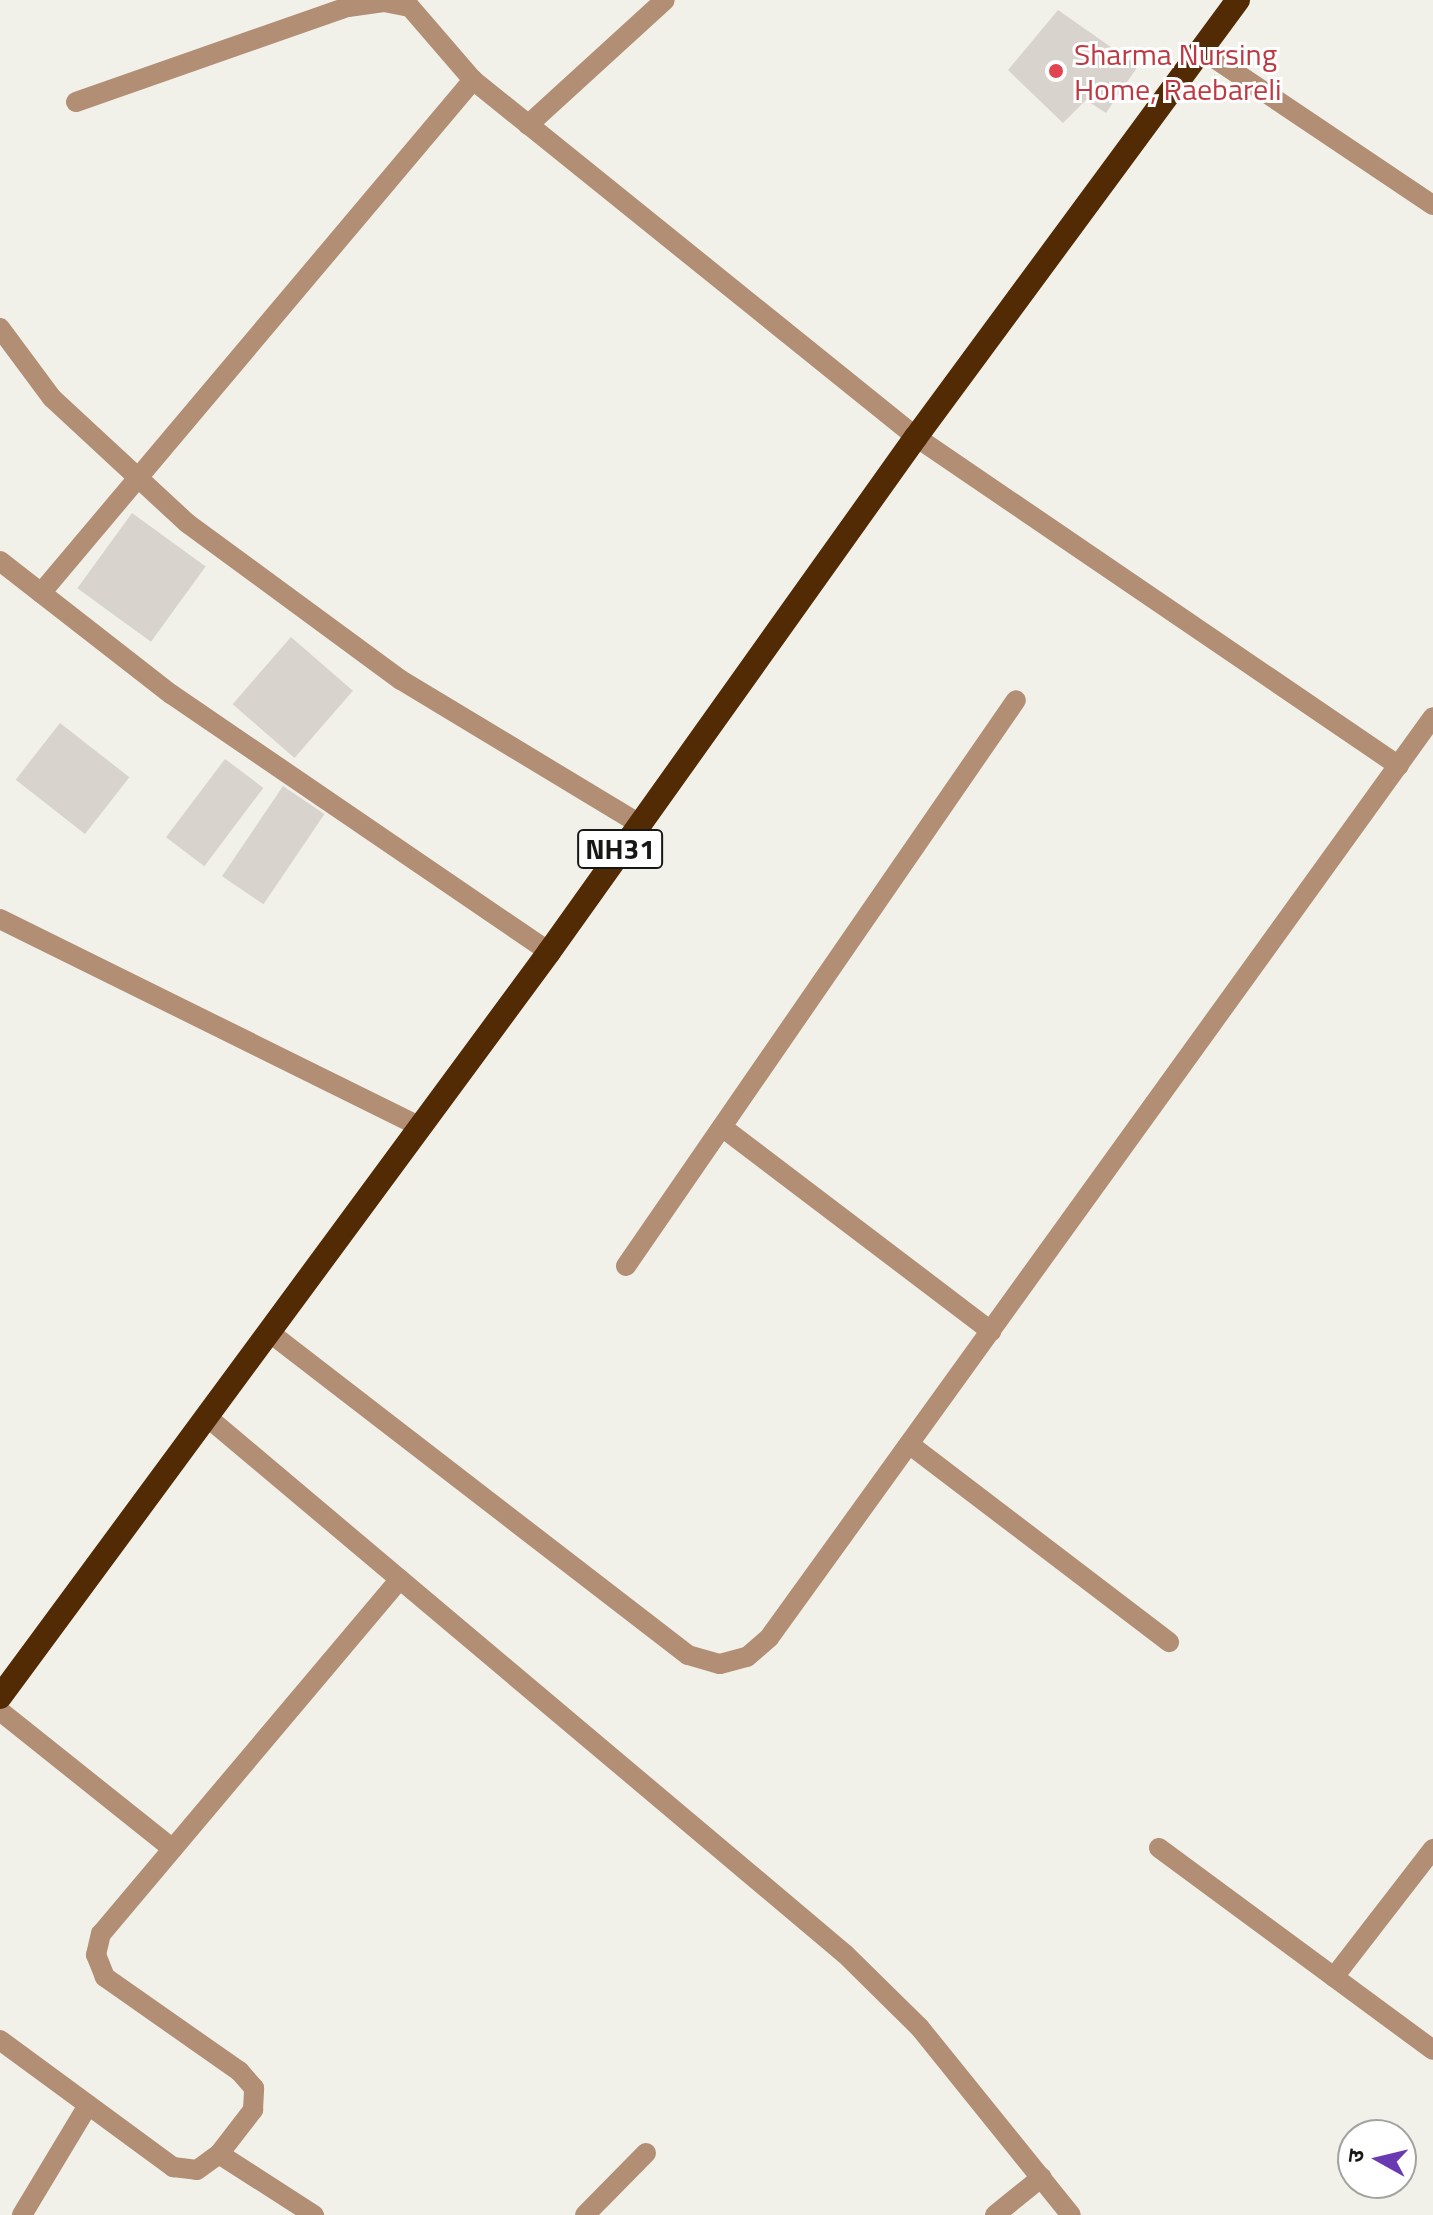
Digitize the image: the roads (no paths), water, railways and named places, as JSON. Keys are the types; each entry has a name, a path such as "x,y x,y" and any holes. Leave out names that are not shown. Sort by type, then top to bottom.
{"highway":[{"name":"NH31","path":"0,1697 549,952 916,437 1238,0"}],"street":[{"path":"528,125 665,0"},
{"path":"76,102 346,4 384,2 410,7 473,80 916,437 1399,766"},
{"path":"1202,50 1433,205"},
{"path":"41,593 473,80"},
{"path":"0,328 52,398 187,523 401,680 638,823"},
{"path":"0,561 171,694 549,952"},
{"path":"626,1266 1016,700"},
{"path":"269,1332 688,1655 720,1664 747,1657 769,1638 1433,717"},
{"path":"0,919 419,1126"},
{"path":"722,1127 991,1331"},
{"path":"206,1416 845,1954 920,2028 1071,2215"},
{"path":"909,1444 1169,1642"},
{"path":"0,2040 173,2167 197,2170 219,2154 253,2110 254,2088 239,2071 105,1977 96,1955 101,1934 400,1579"},
{"path":"0,1711 173,1849"},
{"path":"1159,1848 1433,2050"},
{"path":"1334,1977 1433,1849"},
{"path":"22,2215 88,2105"},
{"path":"585,2215 646,2153"},
{"path":"219,2154 314,2215"},
{"path":"995,2215 1042,2177"}],"place":[{"name":"Sharma Nursing Home, Raebareli","path":"1056,71"}]}
